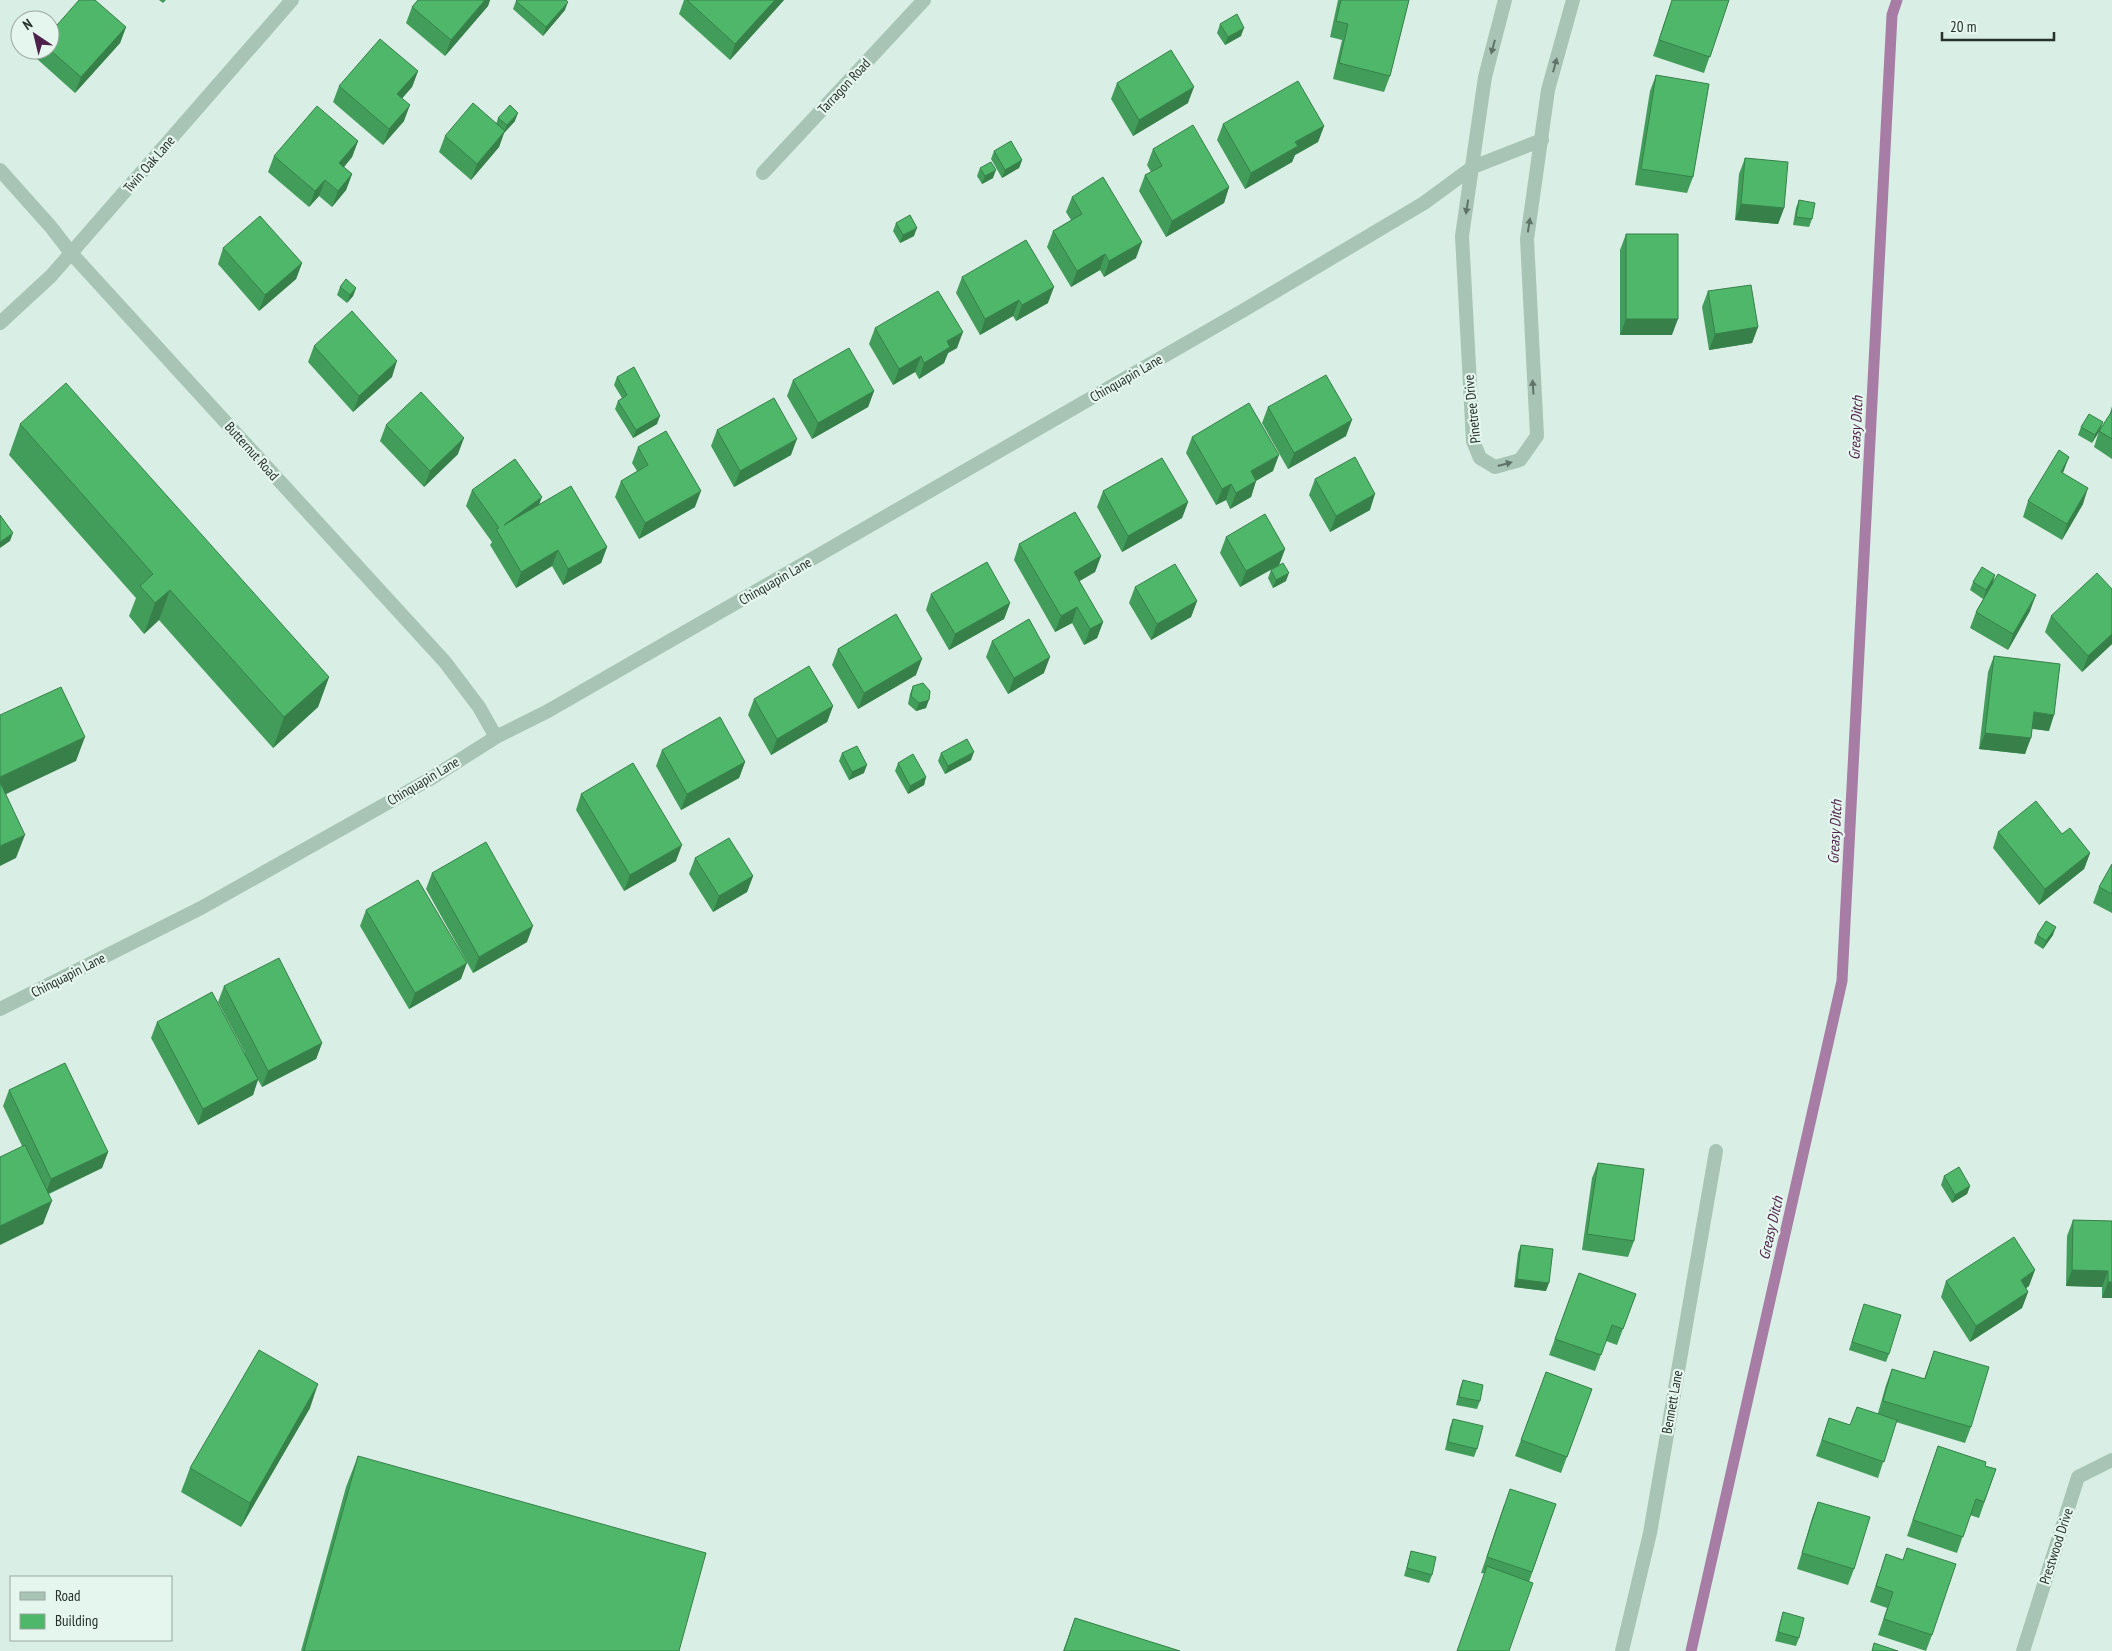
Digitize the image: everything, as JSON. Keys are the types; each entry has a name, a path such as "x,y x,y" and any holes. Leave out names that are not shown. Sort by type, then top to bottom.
{"street":[{"name":"Twin Oak Lane","path":"0,323 51,276 292,0"},
{"name":"Tarragon Road","path":"763,173 924,0"},
{"name":"Pinetree Drive","path":"1505,0 1485,77 1462,236 1468,389 1473,441 1480,458 1495,467 1520,460 1537,436 1527,240 1548,90 1573,0"},
{"name":"Chinquapin Lane","path":"0,1009 201,908 430,779 496,737 548,712 1244,310 1424,203 1473,168 1542,140"},
{"name":"Butternut Road","path":"0,170 52,227 71,253 445,662 479,707 496,737"},
{"name":"Bennett Lane","path":"1622,1651 1650,1533 1716,1151"},
{"name":"Prestwood Drive","path":"2023,1651 2078,1477 2112,1460"}],"building":[{"path":"79,0 95,0 126,27 81,77 60,59 60,22"},
{"path":"418,0 485,0 451,40 412,7"},
{"path":"517,0 566,0 568,2 546,27"},
{"path":"687,0 775,0 735,44"},
{"path":"1341,0 1409,0 1390,76 1339,63 1348,24 1336,21"},
{"path":"1672,0 1729,0 1710,57 1659,40"},
{"path":"1237,14 1244,28 1228,37 1220,24"},
{"path":"380,39 418,71 397,94 410,105 389,129 339,86"},
{"path":"1171,50 1194,87 1139,120 1117,83"},
{"path":"1656,75 1709,84 1693,177 1641,169"},
{"path":"1298,81 1324,126 1295,142 1298,146 1251,173 1223,124"},
{"path":"473,103 505,131 477,164 445,136"},
{"path":"510,105 518,113 507,125 498,118"},
{"path":"317,106 358,141 339,163 352,174 338,191 325,180 315,191 274,156"},
{"path":"1193,125 1229,187 1172,221 1145,175 1162,166 1153,149"},
{"path":"1011,141 1022,160 1005,170 994,151"},
{"path":"1745,158 1788,162 1784,208 1741,204"},
{"path":"991,162 996,170 985,176 980,168"},
{"path":"1103,177 1142,242 1109,261 1105,254 1077,271 1053,231 1082,214 1072,197"},
{"path":"1799,200 1815,203 1812,219 1796,217"},
{"path":"910,215 917,228 903,235 896,223"},
{"path":"260,216 302,263 265,295 223,248"},
{"path":"1626,234 1678,234 1678,319 1626,319"},
{"path":"1026,240 1054,287 1022,305 1019,300 985,319 962,277"},
{"path":"346,279 356,288 350,295 340,287"},
{"path":"1751,285 1758,327 1715,334 1708,291"},
{"path":"938,291 963,332 947,341 950,347 924,363 921,356 899,369 875,328"},
{"path":"352,311 397,361 359,396 314,346"},
{"path":"849,348 874,391 818,423 793,380"},
{"path":"634,367 660,416 636,430 618,401 627,395 617,377"},
{"path":"1326,375 1352,420 1294,453 1268,407"},
{"path":"66,383 329,677 284,717 170,590 155,603 140,586 153,574 20,424"},
{"path":"421,392 464,438 430,471 386,425"},
{"path":"774,398 797,439 740,471 717,430"},
{"path":"1249,403 1279,455 1251,471 1256,481 1236,493 1231,484 1222,489 1192,437"},
{"path":"2112,411 2112,439 2099,431"},
{"path":"2089,414 2103,422 2095,435 2081,427"},
{"path":"666,431 701,491 645,523 621,481 648,465 638,447"},
{"path":"2059,450 2069,457 2061,472 2088,488 2067,524 2028,501"},
{"path":"1355,457 1375,494 1336,516 1315,479"},
{"path":"1162,458 1188,502 1128,536 1103,491"},
{"path":"515,459 542,497 504,525 571,486 607,547 568,569 558,550 521,572 496,529 499,528 472,490"},
{"path":"1075,512 1101,556 1074,572 1103,622 1090,629 1077,607 1061,616 1019,544"},
{"path":"1265,514 1285,549 1246,571 1226,537"},
{"path":"0,515 13,533 0,542"},
{"path":"987,562 1010,603 955,634 931,594"},
{"path":"1283,563 1289,573 1276,580 1271,570"},
{"path":"1175,564 1197,601 1157,624 1135,587"},
{"path":"1982,567 1995,575 1986,590 1973,582"},
{"path":"2097,573 2112,589 2112,634 2088,656 2051,616"},
{"path":"1998,574 2036,595 2013,634 1976,612"},
{"path":"896,614 922,659 864,693 838,649"},
{"path":"1029,619 1050,657 1014,678 992,641"},
{"path":"1994,656 2060,664 2054,715 2034,712 2031,738 1985,733"},
{"path":"809,666 833,706 777,739 754,699"},
{"path":"923,683 930,691 929,700 919,703 911,696 913,686"},
{"path":"61,687 85,737 0,777 0,715"},
{"path":"720,717 745,762 687,794 662,750"},
{"path":"967,739 974,752 948,766 941,753"},
{"path":"857,746 867,765 852,772 842,753"},
{"path":"913,754 926,777 910,786 898,763"},
{"path":"633,763 682,845 630,875 581,794"},
{"path":"0,782 25,835 0,846"},
{"path":"2036,801 2062,834 2070,828 2090,853 2045,889 1998,832"},
{"path":"729,838 753,876 719,896 695,858"},
{"path":"486,842 533,926 479,957 432,873"},
{"path":"2112,864 2112,894 2099,887"},
{"path":"418,880 467,963 415,993 366,910"},
{"path":"2046,921 2056,927 2046,941 2037,935"},
{"path":"279,958 322,1043 268,1071 224,986"},
{"path":"212,992 258,1079 203,1109 157,1022"},
{"path":"65,1063 108,1152 51,1179 9,1090"},
{"path":"25,1145 52,1201 0,1226 0,1157"},
{"path":"1598,1163 1644,1169 1634,1241 1587,1234"},
{"path":"1959,1167 1970,1186 1955,1195 1944,1176"},
{"path":"2073,1220 2112,1221 2112,1282 2108,1282 2108,1271 2072,1270"},
{"path":"2014,1237 2035,1270 2021,1280 2028,1292 1976,1326 1946,1281"},
{"path":"1521,1245 1553,1249 1549,1283 1517,1279"},
{"path":"1579,1273 1636,1294 1623,1329 1612,1325 1601,1355 1555,1339"},
{"path":"1864,1304 1901,1315 1889,1354 1852,1342"},
{"path":"259,1350 318,1384 250,1503 190,1468"},
{"path":"1934,1351 1989,1367 1971,1427 1883,1401 1892,1369 1925,1379"},
{"path":"1546,1372 1592,1389 1567,1457 1521,1440"},
{"path":"1463,1380 1483,1385 1480,1401 1459,1397"},
{"path":"1857,1407 1897,1420 1884,1462 1822,1440 1829,1418 1850,1425"},
{"path":"1453,1419 1483,1426 1477,1449 1448,1442"},
{"path":"1938,1446 1986,1462 1985,1466 1996,1469 1984,1502 1976,1499 1963,1537 1913,1520"},
{"path":"358,1456 706,1553 679,1651 304,1651"},
{"path":"1510,1489 1556,1504 1532,1572 1487,1557"},
{"path":"1818,1502 1870,1517 1854,1569 1802,1553"},
{"path":"1907,1548 1956,1564 1932,1635 1884,1619 1893,1592 1876,1586 1886,1554 1903,1560"},
{"path":"1411,1551 1436,1557 1432,1575 1407,1568"},
{"path":"1487,1566 1533,1583 1509,1651 1457,1651"},
{"path":"1783,1612 1804,1618 1799,1638 1778,1632"},
{"path":"1075,1618 1180,1651 1064,1651"},
{"path":"1874,1643 1898,1651 1872,1651"}],"waterway":[{"name":"Greasy Ditch","path":"1691,1651 1842,981 1892,15 1897,0"}]}
